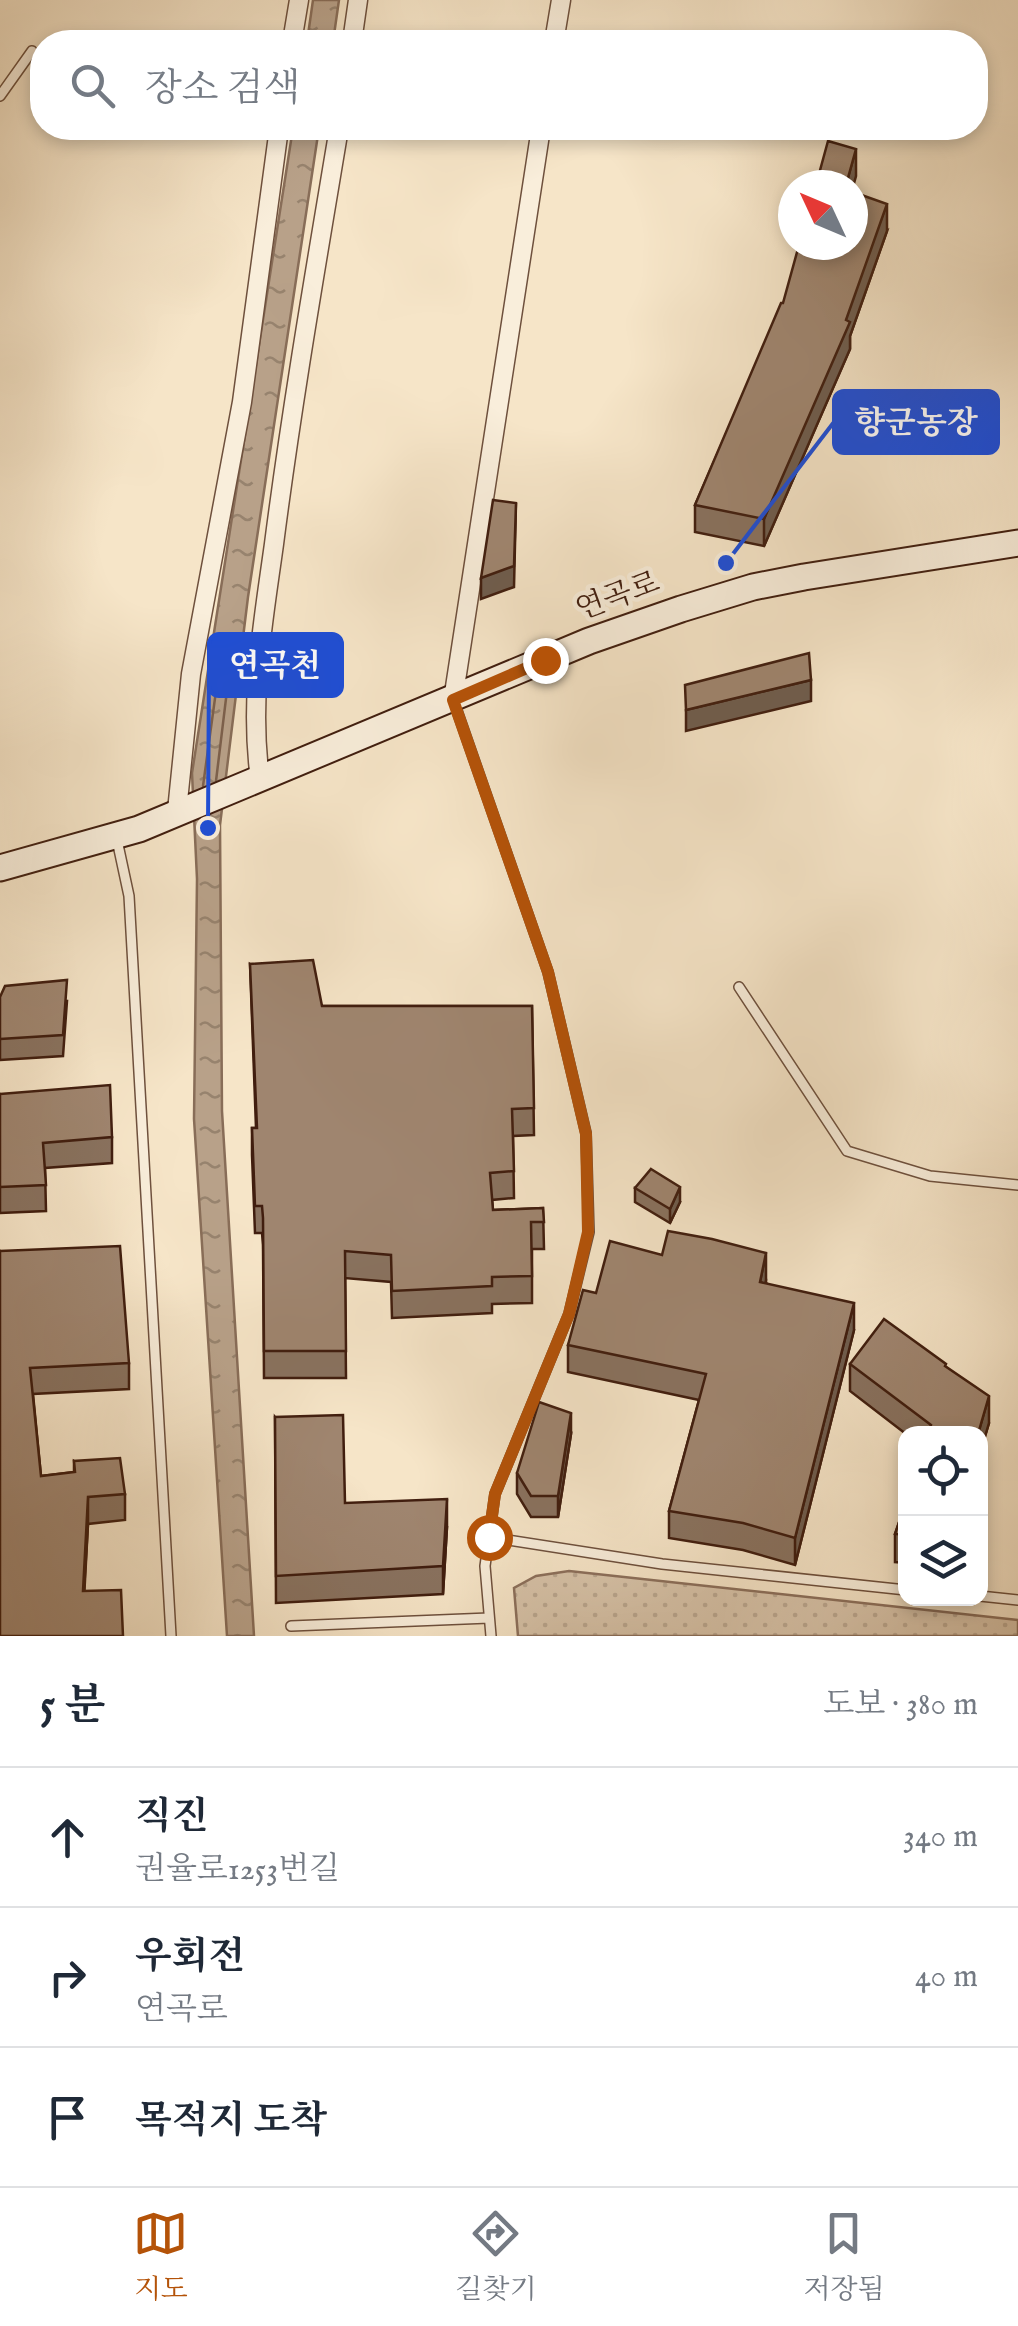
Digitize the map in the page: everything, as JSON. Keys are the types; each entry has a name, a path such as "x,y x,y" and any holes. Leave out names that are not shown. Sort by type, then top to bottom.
{"street":[{"path":"294,30 299,0"},
{"path":"354,30 358,0"},
{"path":"556,30 561,0"},
{"path":"0,868 116,838 177,812 191,674 242,402 277,140"},
{"path":"260,779 254,732 256,680 294,388 337,140"},
{"path":"453,700 539,140"},
{"name":"연곡로","path":"177,812 589,640 753,587 1018,543"}],"lane":[{"path":"0,96 30,54"},
{"path":"453,700 548,972 586,1134 588,1232 569,1314 495,1494 485,1566 491,1636"},
{"path":"116,838 129,896 172,1636"},
{"path":"738,987 847,1151 930,1176 1018,1185"},
{"path":"489,1537 662,1564 898,1589"},
{"path":"988,1597 1018,1600"},
{"path":"291,1626 489,1618"}],"shaded area":[{"path":"569,1571 1018,1620 1018,1636 518,1636 514,1588 536,1576"}],"water":[{"path":"313,0 339,0 335,30 309,30"},
{"path":"291,140 317,140 248,597 220,825 222,1111 254,1636 227,1636 194,1119 197,879 192,773"}],"building":[{"path":"828,141 856,149 850,170 820,170"},
{"path":"868,197 887,204 868,258"},
{"path":"795,260 867,260 846,320 850,322 764,519 695,505 781,303"},
{"path":"493,500 516,503 514,566 481,578"},
{"path":"809,653 811,680 686,710 685,685"},
{"path":"313,960 322,1006 532,1006 534,1108 512,1109 514,1171 490,1173 493,1210 543,1208 544,1222 531,1222 532,1276 492,1277 492,1286 392,1291 391,1255 345,1251 346,1351 264,1351 263,1218 262,1206 255,1206 252,1128 257,1128 250,964"},
{"path":"67,980 63,1035 0,1039 0,997 5,986"},
{"path":"110,1085 112,1137 43,1143 46,1185 0,1187 0,1094"},
{"path":"651,1169 680,1187 670,1209 635,1188"},
{"path":"668,1231 766,1253 760,1282 854,1303 795,1538 743,1523 669,1511 706,1374 568,1345 583,1290 596,1293 610,1241 662,1255"},
{"path":"120,1246 129,1363 30,1368 41,1476 75,1472 74,1461 120,1458 125,1494 88,1497 83,1591 121,1590 123,1636 0,1636 0,1251"},
{"path":"884,1319 989,1396 980,1426 931,1426 850,1364"},
{"path":"539,1402 571,1413 558,1496 531,1496 517,1473"},
{"path":"343,1415 345,1503 447,1499 443,1566 276,1576 275,1417"}],"place":[{"name":"향군농장","path":"726,563"},
{"name":"연곡천","path":"208,828"}],"route":[{"path":"489,1537 495,1494 569,1314 588,1232 586,1134 548,972 453,700 545,660"}]}
